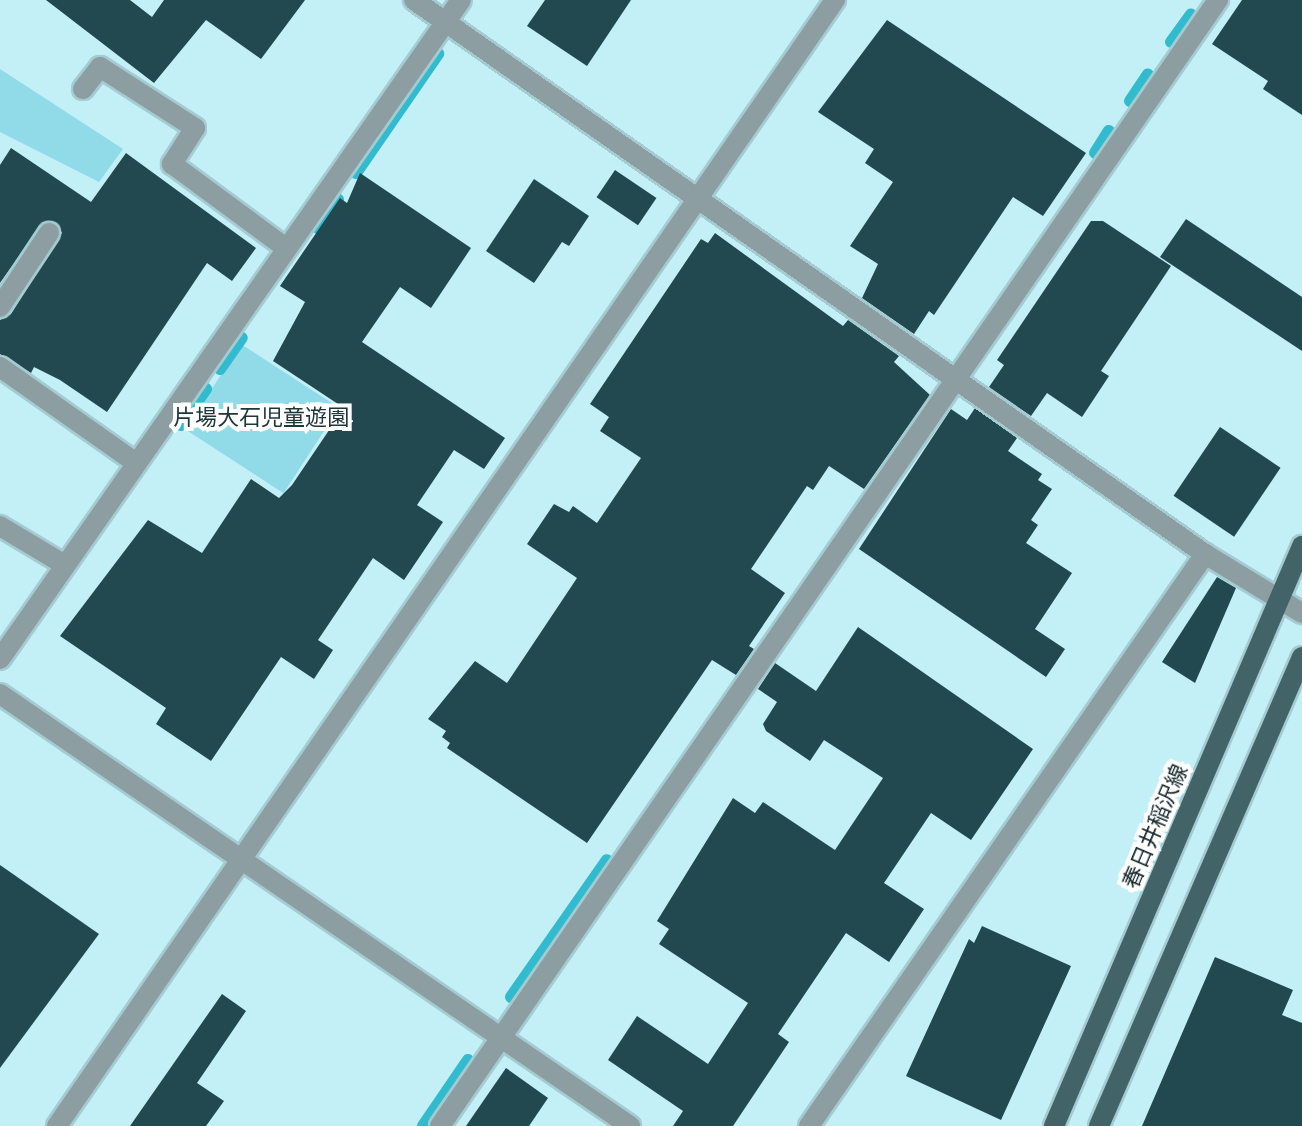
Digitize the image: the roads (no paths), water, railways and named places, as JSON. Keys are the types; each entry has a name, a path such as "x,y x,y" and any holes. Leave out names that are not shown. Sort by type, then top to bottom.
{"main road":[{"name":"春日井稲沢線","path":"1054,1126 1302,546"},
{"path":"1099,1126 1302,657"}],"street":[{"path":"414,0 1205,554 1281,595 1302,613"},
{"path":"0,659 461,0"},
{"path":"57,1126 835,0"},
{"path":"440,1126 1218,0"},
{"path":"83,89 100,67 195,128 172,164 286,248"},
{"path":"0,307 49,233"},
{"path":"0,367 136,463"},
{"path":"0,526 65,565"},
{"path":"809,1126 1205,554"},
{"path":"0,694 630,1126"}],"waterway":[{"path":"1171,42 1191,14"},
{"path":"356,173 438,54"},
{"path":"1130,101 1148,74"},
{"path":"1095,153 1109,131"},
{"path":"318,228 338,199"},
{"path":"220,369 242,338"},
{"path":"181,425 206,389"},
{"path":"511,997 607,860"},
{"path":"423,1126 468,1060"}],"park label":[{"name":"片場大石児童遊園","path":"261,419"}]}
